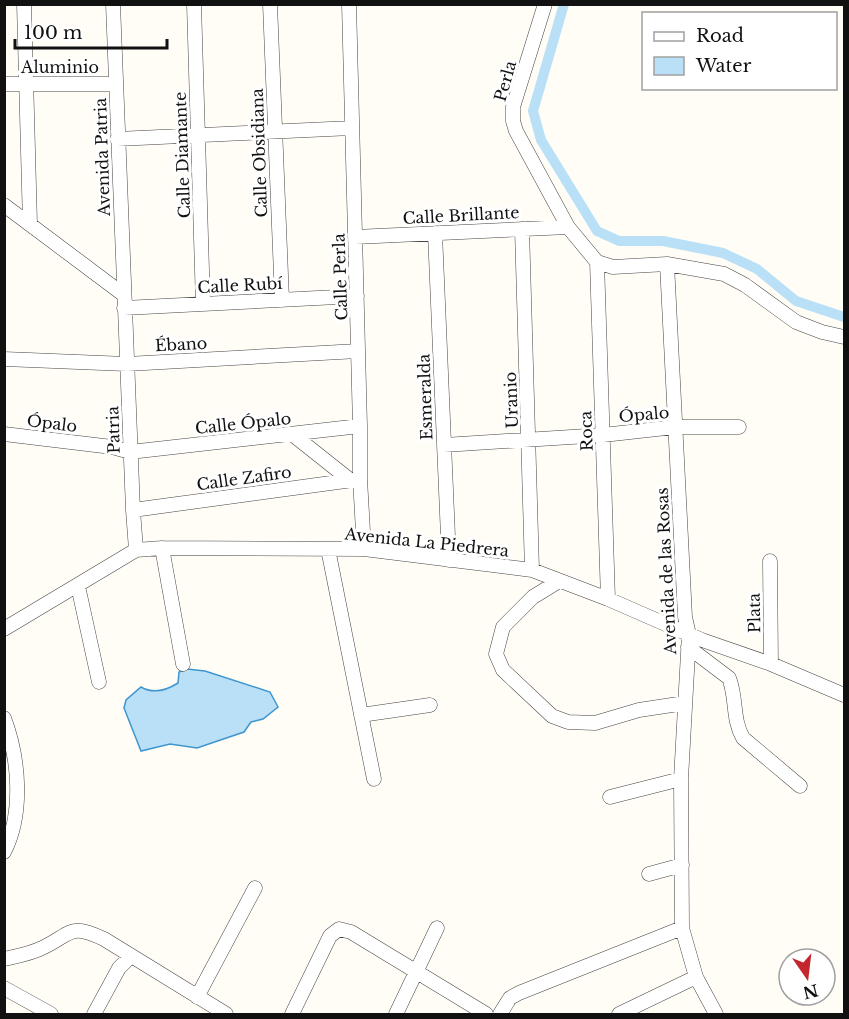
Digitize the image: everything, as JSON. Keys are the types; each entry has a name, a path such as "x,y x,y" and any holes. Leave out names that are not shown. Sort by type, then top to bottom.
{"street":[{"path":"24,4 30,224"},
{"name":"Avenida Patria","path":"112,4 124,302"},
{"name":"Calle Diamante","path":"194,4 203,304"},
{"name":"Calle Obsidiana","path":"270,4 282,300"},
{"name":"Calle Perla","path":"349,4 360,426 355,480 363,549"},
{"name":"Perla","path":"545,4 513,107 513,121 516,131 568,227 597,262"},
{"name":"Aluminio","path":"4,84 116,84"},
{"path":"117,139 352,128"},
{"path":"4,205 124,302"},
{"name":"Calle Brillante","path":"355,237 568,227"},
{"name":"Uranio","path":"522,229 532,570"},
{"name":"Esmeralda","path":"435,233 449,560"},
{"path":"597,262 613,267 667,264 724,274 745,285 796,322 844,337"},
{"name":"Roca","path":"597,262 608,599"},
{"name":"Avenida de las Rosas","path":"667,264 685,617 689,641 681,779 682,928 696,977 716,1014"},
{"name":"Calle Rubí","path":"124,302 203,304 357,296"},
{"name":"Patria","path":"124,302 136,550"},
{"name":"Ébano","path":"4,359 127,364 358,351"},
{"name":"Calle Ópalo","path":"130,452 360,426"},
{"name":"Ópalo","path":"444,445 603,435 675,427 739,427"},
{"name":"Ópalo","path":"4,434 112,447 130,452"},
{"path":"292,434 355,480"},
{"name":"Calle Zafiro","path":"133,510 355,480"},
{"path":"162,548 183,664"},
{"name":"Avenida La Piedrera","path":"4,629 136,550 162,548 363,549 532,570 608,599 689,641 771,664 844,694"},
{"path":"328,549 374,779"},
{"name":"Plata","path":"770,561 771,664"},
{"path":"560,581 533,597 503,627 496,654 503,670 552,716 568,722 595,723 639,710 685,703"},
{"path":"78,586 99,682"},
{"path":"689,641 729,678 732,685 737,728 743,738 800,786"},
{"path":"361,715 430,705"},
{"path":"4,718 12,740 17,794 13,834 4,852"},
{"path":"610,797 681,779"},
{"path":"649,874 681,865"},
{"path":"197,997 255,888"},
{"path":"396,1014 437,928"},
{"path":"500,1014 510,998 519,993 682,928"},
{"path":"292,1014 330,936 339,929 351,932 486,1014"},
{"path":"4,959 44,948 66,933 77,930 87,931 104,939 226,1014"},
{"path":"94,1014 119,968 130,957"},
{"path":"619,1014 696,977"},
{"path":"4,988 51,1014"}],"water":[{"path":"187,669 205,671 270,692 278,707 263,719 251,722 244,732 197,748 170,744 141,751 124,708 126,700 141,687 155,691 178,683 179,672"}],"waterway":[{"path":"564,4 533,111 541,140 597,231 619,241 663,241 723,253 757,269 796,301 844,317"}]}
